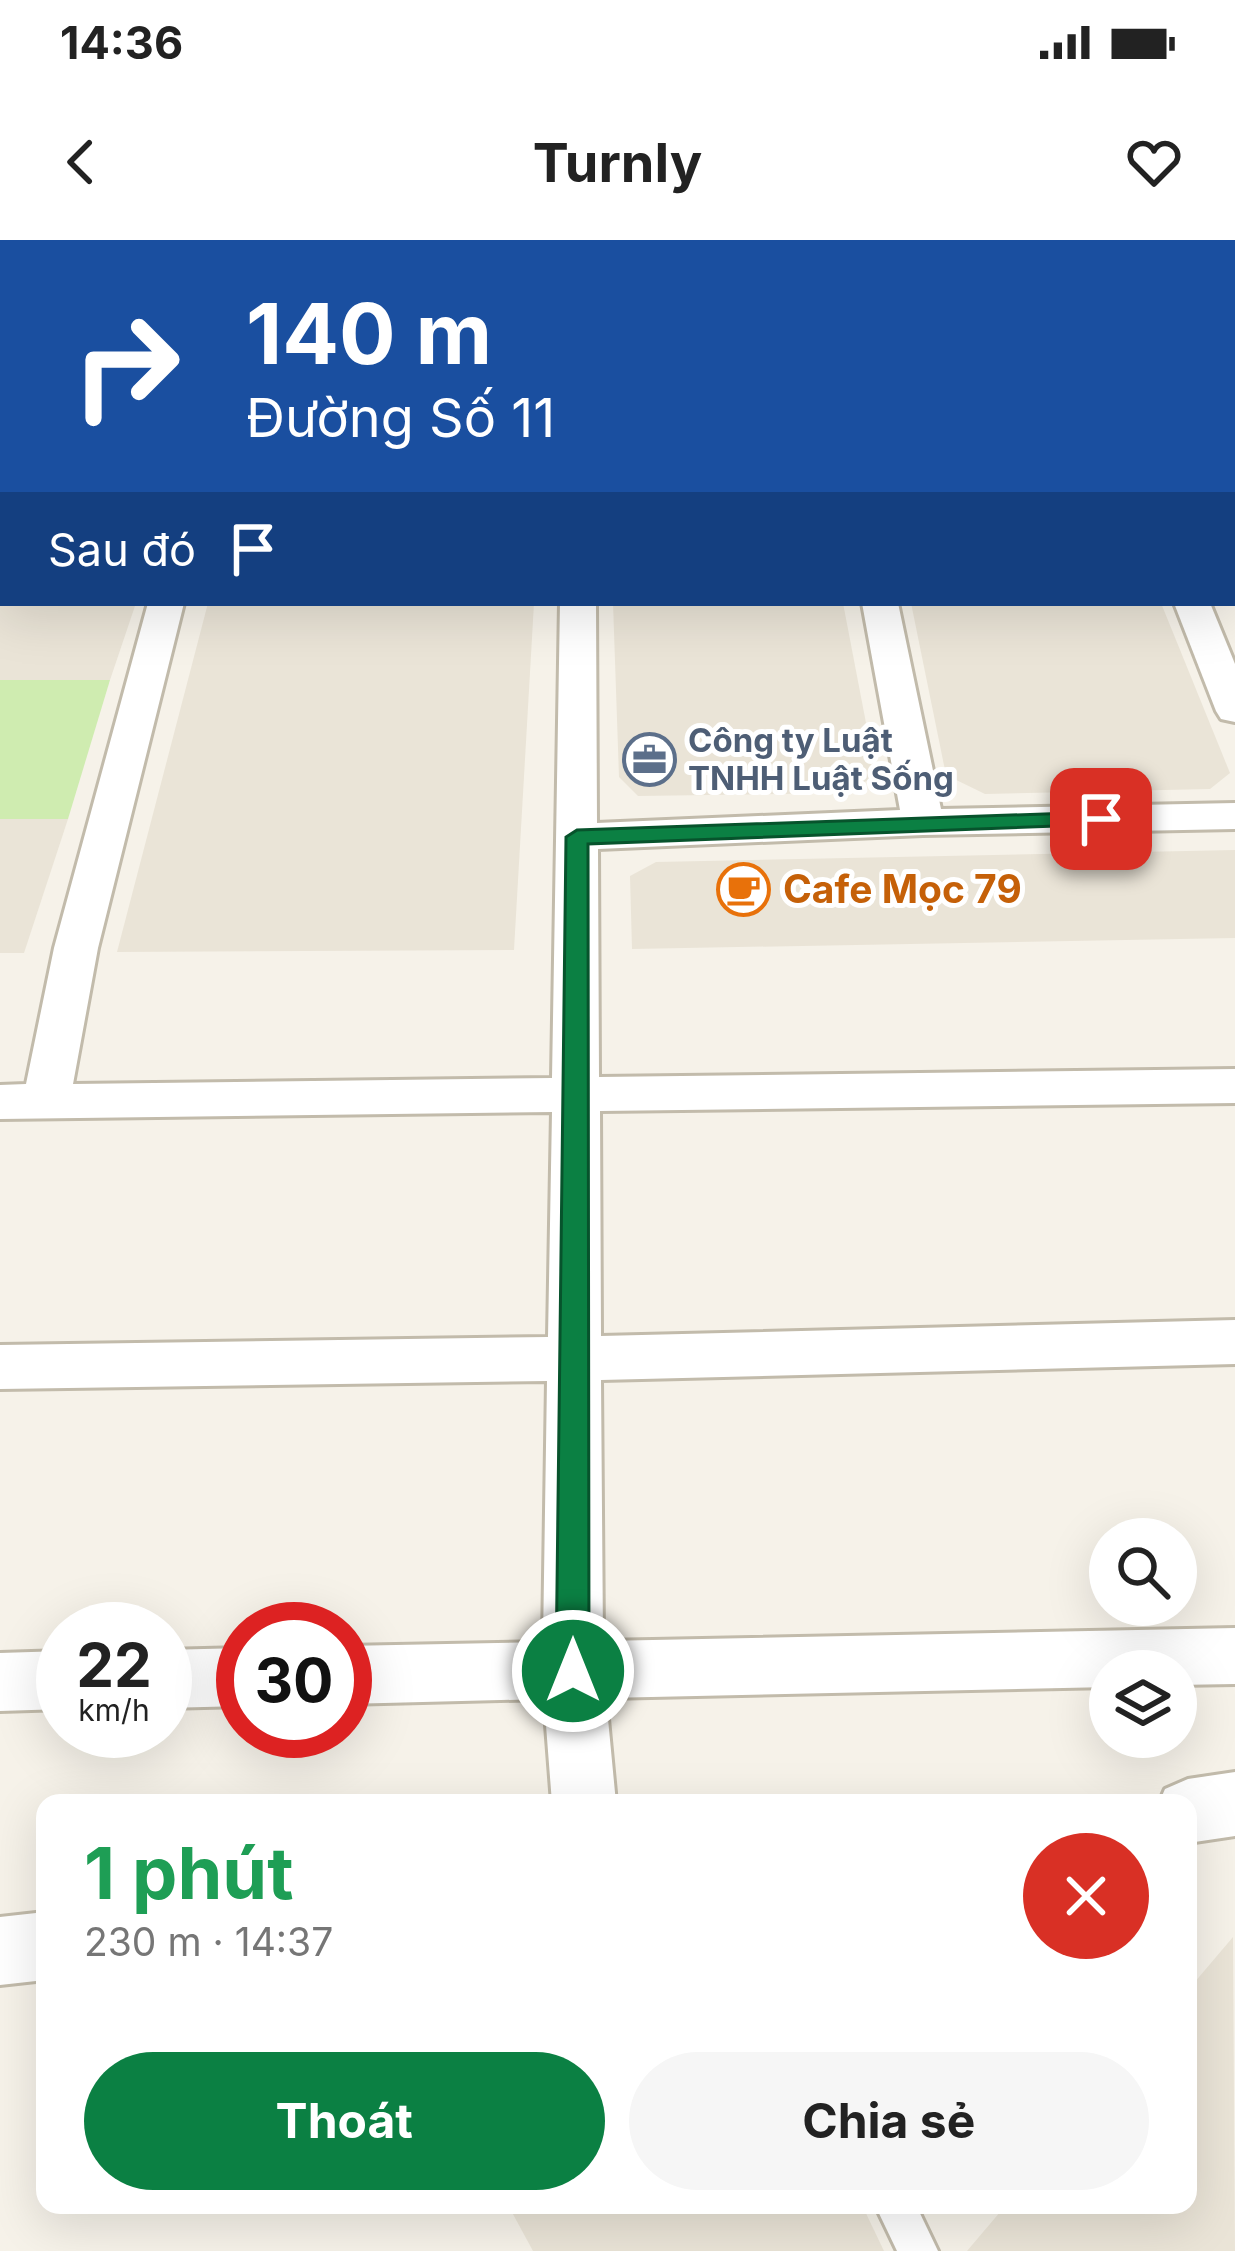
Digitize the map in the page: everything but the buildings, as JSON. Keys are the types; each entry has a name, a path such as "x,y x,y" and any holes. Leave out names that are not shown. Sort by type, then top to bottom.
{"street":[{"path":"165,606 76,948 23,1102 1235,1086"},
{"path":"578,606 573,1671 583,1794"},
{"path":"881,606 923,822"},
{"path":"1193,606 1235,711"},
{"path":"577,837 923,822 1235,816"},
{"path":"0,1366 576,1359 1235,1342"},
{"path":"372,1675 1235,1656"},
{"path":"0,1682 36,1681"},
{"path":"1197,1810 1235,1804"},
{"path":"0,1951 36,1947"}],"lane":[{"path":"900,2214 918,2251"}],"shaded area":[{"path":"0,606 135,606 110,680 0,680"},
{"path":"207,606 534,606 514,950 117,952"},
{"path":"613,606 844,606 876,775 847,793 638,796 619,777"},
{"path":"912,606 1162,606 1230,773 1210,789 985,794 946,775"},
{"path":"0,819 68,819 24,953 0,953"},
{"path":"1235,850 1235,938 632,949 630,876 656,862"},
{"path":"1233,1937 1235,2251 967,2251 998,2214 1197,2214 1197,1979"},
{"path":"513,2214 866,2214 884,2251 533,2251"}],"green space":[{"path":"0,680 110,680 68,819 0,819"}],"place":[{"name":"Công ty Luật TNHH Luật Sống","path":"649,759"},
{"name":"Cafe Mọc 79","path":"744,889"}],"route":[{"path":"573,1671 577,837 1101,819"}]}
